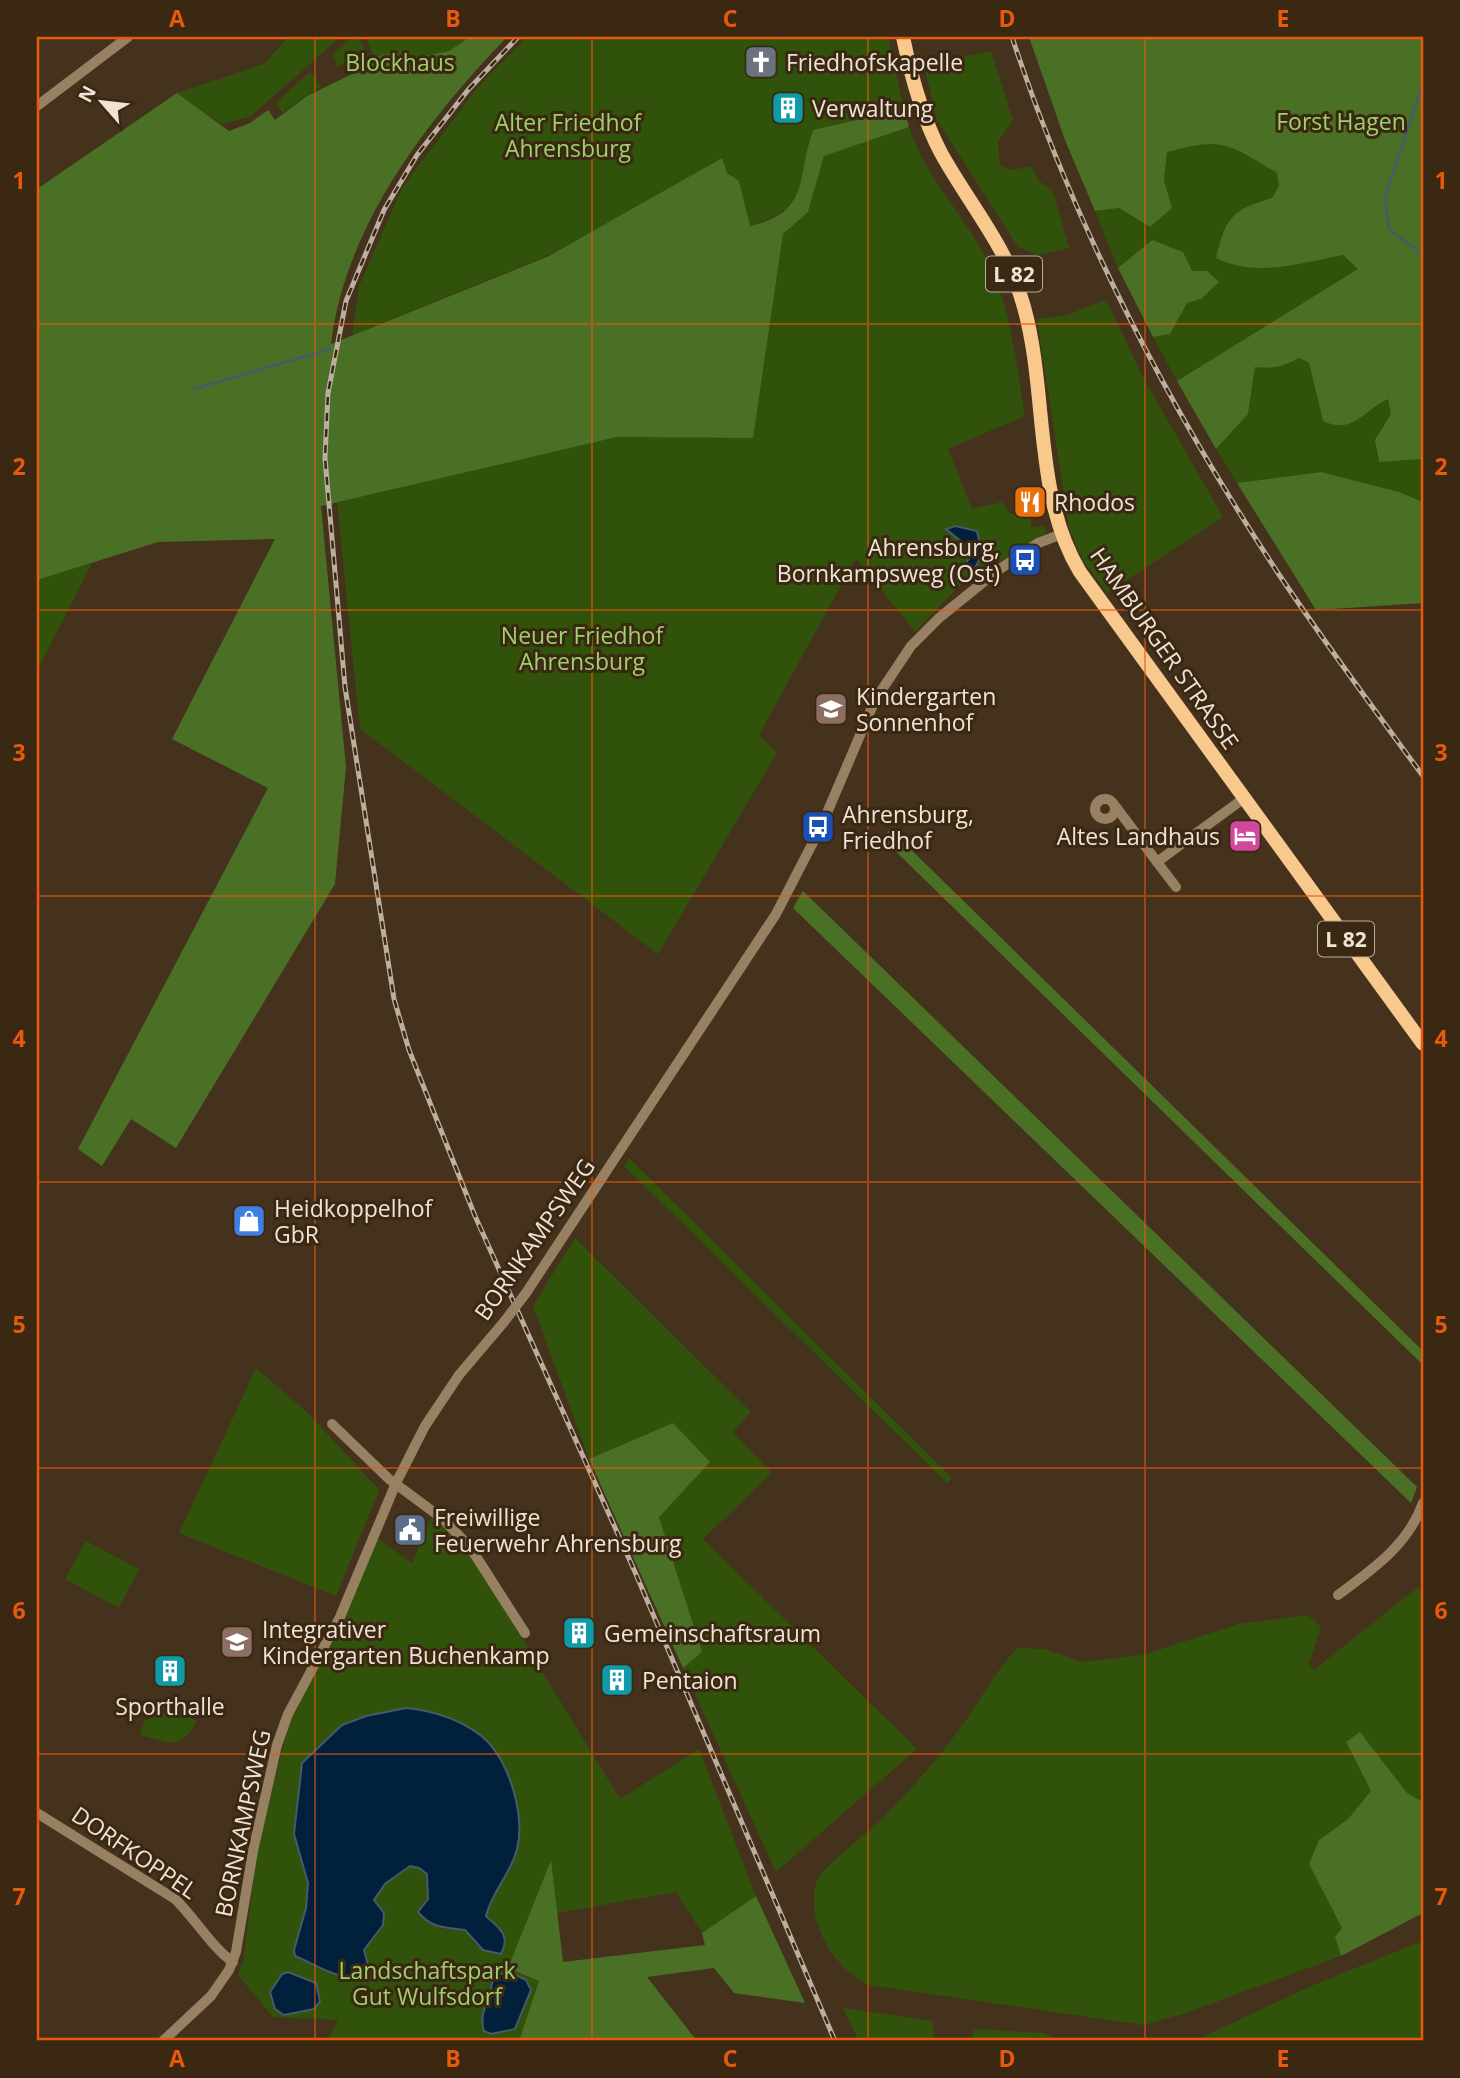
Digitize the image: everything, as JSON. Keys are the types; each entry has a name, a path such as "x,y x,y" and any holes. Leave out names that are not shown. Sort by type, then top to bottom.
{"main road":[{"name":"HAMBURGER STRASSE","path":"903,37 914,82 934,139 994,234 1014,273 1032,343 1053,497 1062,534 1080,572 1423,1044"}],"street":[{"path":"37,106 128,37"},
{"name":"BORNKAMPSWEG","path":"163,2041 211,1996 233,1962 253,1851 282,1729 340,1617 396,1483 425,1426 445,1395 552,1257 776,914 821,827 875,700 911,646 997,571 1038,543 1062,534"},
{"path":"1157,862 1243,799"},
{"path":"1116,807 1176,887"},
{"path":"332,1424 396,1483 443,1519 470,1547 525,1633"},
{"path":"1338,1595 1419,1528 1423,1503"},
{"name":"DORFKOPPEL","path":"37,1813 175,1899 192,1915 224,1956 233,1962"}],"green space":[{"path":"288,37 340,37 250,117 221,124 177,93 264,64"},
{"path":"353,37 360,37 365,52 337,67 333,53"},
{"name":"Blockhaus","path":"371,37 500,37 378,74 368,40"},
{"name":"Blockhaus","path":"470,37 507,37 448,103 394,177 353,258 339,300 331,344 549,256 722,158 727,173 739,181 750,226 770,220 783,212 798,191 813,130 904,109 909,127 824,156 808,212 783,234 753,438 617,437 321,506 346,767 335,884 176,1148 131,1119 102,1166 78,1149 268,788 172,739 275,539 158,542 37,580 37,189 177,93 229,131 250,123 268,110 275,120 307,96 354,73 373,57 395,53 411,59 449,51"},
{"name":"Alter Friedhof Ahrensburg","path":"527,37 888,37 904,109 813,130 802,178 793,201 769,219 749,226 739,181 727,173 721,158 604,227 549,255 352,335 359,286 402,188 478,87"},
{"name":"Forst Hagen","path":"1029,37 1423,37 1423,459 1379,462 1375,440 1391,414 1388,399 1350,423 1333,425 1323,421 1309,363 1299,358 1278,367 1255,367 1248,414 1216,449 1177,381 1358,269 1343,255 1295,265 1263,268 1232,264 1216,258 1223,233 1233,217 1239,211 1272,198 1279,186 1277,173 1236,149 1225,146 1201,144 1167,152 1164,180 1172,208 1150,227 1119,208 1095,211 1065,140"},
{"path":"1423,37 1358,270 1177,381 1153,337 1170,334 1187,303 1201,299 1192,271 1152,240 1118,268 1095,211 1119,208 1149,227 1172,208 1164,180 1167,152 1128,128"},
{"path":"991,51 1013,120 998,142 1000,166 1012,170 1031,166 1039,181 1053,191 1069,248 1038,255 1018,247 937,120 924,65"},
{"path":"310,72 321,86 282,113 276,103"},
{"name":"Neuer Friedhof Ahrensburg","path":"909,127 924,162 976,240 994,275 1007,314 1025,416 948,449 972,509 1002,502 1010,514 1030,512 1031,527 1045,526 1047,532 958,587 915,632 856,558 759,735 777,753 658,954 360,729 337,502 617,437 752,438 783,234 808,212 824,156"},
{"path":"1152,240 1183,252 1192,271 1207,271 1219,282 1201,299 1187,303 1170,334 1153,337 1118,268"},
{"path":"1106,300 1143,377 1223,517 1107,593 1082,559 1069,528 1037,319 1067,315"},
{"path":"1299,358 1309,363 1323,421 1342,425 1350,423 1388,399 1392,414 1377,442 1379,462 1423,459 1423,502 1399,492 1321,472 1237,483 1216,449 1248,414 1255,366 1278,367"},
{"path":"1321,472 1399,492 1423,502 1423,603 1316,610 1237,483"},
{"path":"92,563 37,671 37,580"},
{"path":"890,829 1423,1351 1423,1365 883,839"},
{"path":"803,891 1417,1487 1411,1503 793,908"},
{"path":"629,1158 952,1478 947,1483 624,1166"},
{"path":"575,1238 751,1412 733,1432 772,1473 703,1539 917,1749 776,1872 683,1668 702,1651 659,1517 673,1423 589,1459 533,1306"},
{"path":"256,1368 309,1414 379,1490 336,1596 179,1533"},
{"path":"673,1423 710,1462 659,1517 702,1652 683,1668 589,1459"},
{"name":"Landschaftspark Gut Wulfsdorf","path":"433,1514 475,1561 620,1799 699,1749 756,1896 702,1933 676,1892 557,1913 550,1862 508,1968 539,1981 519,2041 338,2041 329,2038 338,2020 273,2017 238,1975 243,1962 257,1851 291,1715 339,1632 377,1538 412,1563","holes":["406,1708 508,1779 519,1819 517,1849 512,1867 489,1902 475,1945 465,1930 442,1929 421,1904 428,1899 427,1874 410,1866 385,1884 374,1900 384,1913 383,1925 364,1950 368,1963 294,1950 306,1908 308,1883 294,1834 302,1763 342,1725 366,1716","500,1974 511,1976 527,2001 524,2011 488,2001 493,1995 492,1983"]},
{"path":"86,1541 139,1569 119,1608 65,1579"},
{"path":"1418,1587 1423,1593 1423,1802 1407,1794 1360,1732 1346,1743 1371,1791 1348,1819 1319,1840 1309,1864 1342,1928 1335,1937 1341,1956 1186,2013 1143,2025 868,1985 834,1956 819,1929 815,1914 814,1898 819,1877 885,1816 923,1775 1017,1648 1046,1649 1080,1662 1100,1660 1143,1655 1238,1624 1308,1615 1321,1627 1309,1664 1314,1670"},
{"path":"176,1709 197,1721 184,1738 173,1743 140,1735 144,1721"},
{"path":"1360,1732 1407,1793 1423,1802 1423,1913 1341,1956 1335,1937 1342,1928 1309,1864 1319,1840 1348,1819 1371,1791 1346,1742"},
{"path":"551,1860 563,1962 705,1945 702,1933 756,1896 805,2003 734,1993 714,1968 647,1977 697,2041 519,2041 539,1981 508,1968"},
{"path":"1423,1941 1423,2041 1194,2041 1311,1986"},
{"path":"843,2008 933,2021 933,2041 859,2041"},
{"path":"973,2029 1043,2033 1060,2041 972,2041"}],"water":[{"path":"955,526 977,531 982,554 975,568 968,569 966,563 971,556 968,547 946,529"},
{"path":"406,1708 439,1714 471,1729 497,1753 510,1779 519,1822 517,1849 486,1916 502,1932 504,1947 501,1954 483,1950 465,1930 439,1926 423,1918 418,1912 428,1899 427,1874 410,1866 385,1884 374,1900 384,1913 383,1925 364,1950 369,1969 362,1975 343,1976 295,1956 294,1950 306,1908 308,1883 294,1834 302,1763 342,1725 366,1716"},
{"path":"288,1972 316,1983 320,2001 314,2009 284,2015 275,2009 270,1992 282,1974"},
{"path":"500,1974 514,1974 526,1980 531,1990 515,2029 491,2034 484,2031 483,2016 493,1995 492,1983"}],"waterway":[{"path":"1423,83 1385,197 1389,229 1423,255"},
{"path":"194,389 330,349"}],"railway":[{"path":"518,37 468,90 417,155 384,210 346,301 328,393 325,458 345,687 394,999 409,1050 475,1216 635,1572 835,2041"},
{"path":"1012,37 1064,177 1094,246 1162,380 1278,573 1423,776"}],"place":[{"name":"Friedhofskapelle","path":"761,62"},
{"name":"Verwaltung","path":"788,108"},
{"name":"Rhodos","path":"1030,502"},
{"name":"Ahrensburg, Bornkampsweg (Ost)","path":"1025,560"},
{"name":"Kindergarten Sonnenhof","path":"831,709"},
{"name":"Ahrensburg, Friedhof","path":"818,827"},
{"name":"Altes Landhaus","path":"1245,836"},
{"name":"Heidkoppelhof GbR","path":"249,1221"},
{"name":"Freiwillige Feuerwehr Ahrensburg","path":"410,1530"},
{"name":"Gemeinschaftsraum","path":"579,1633"},
{"name":"Integrativer Kindergarten Buchenkamp","path":"237,1642"},
{"name":"Sporthalle","path":"170,1671"},
{"name":"Pentaion","path":"617,1680"}]}
